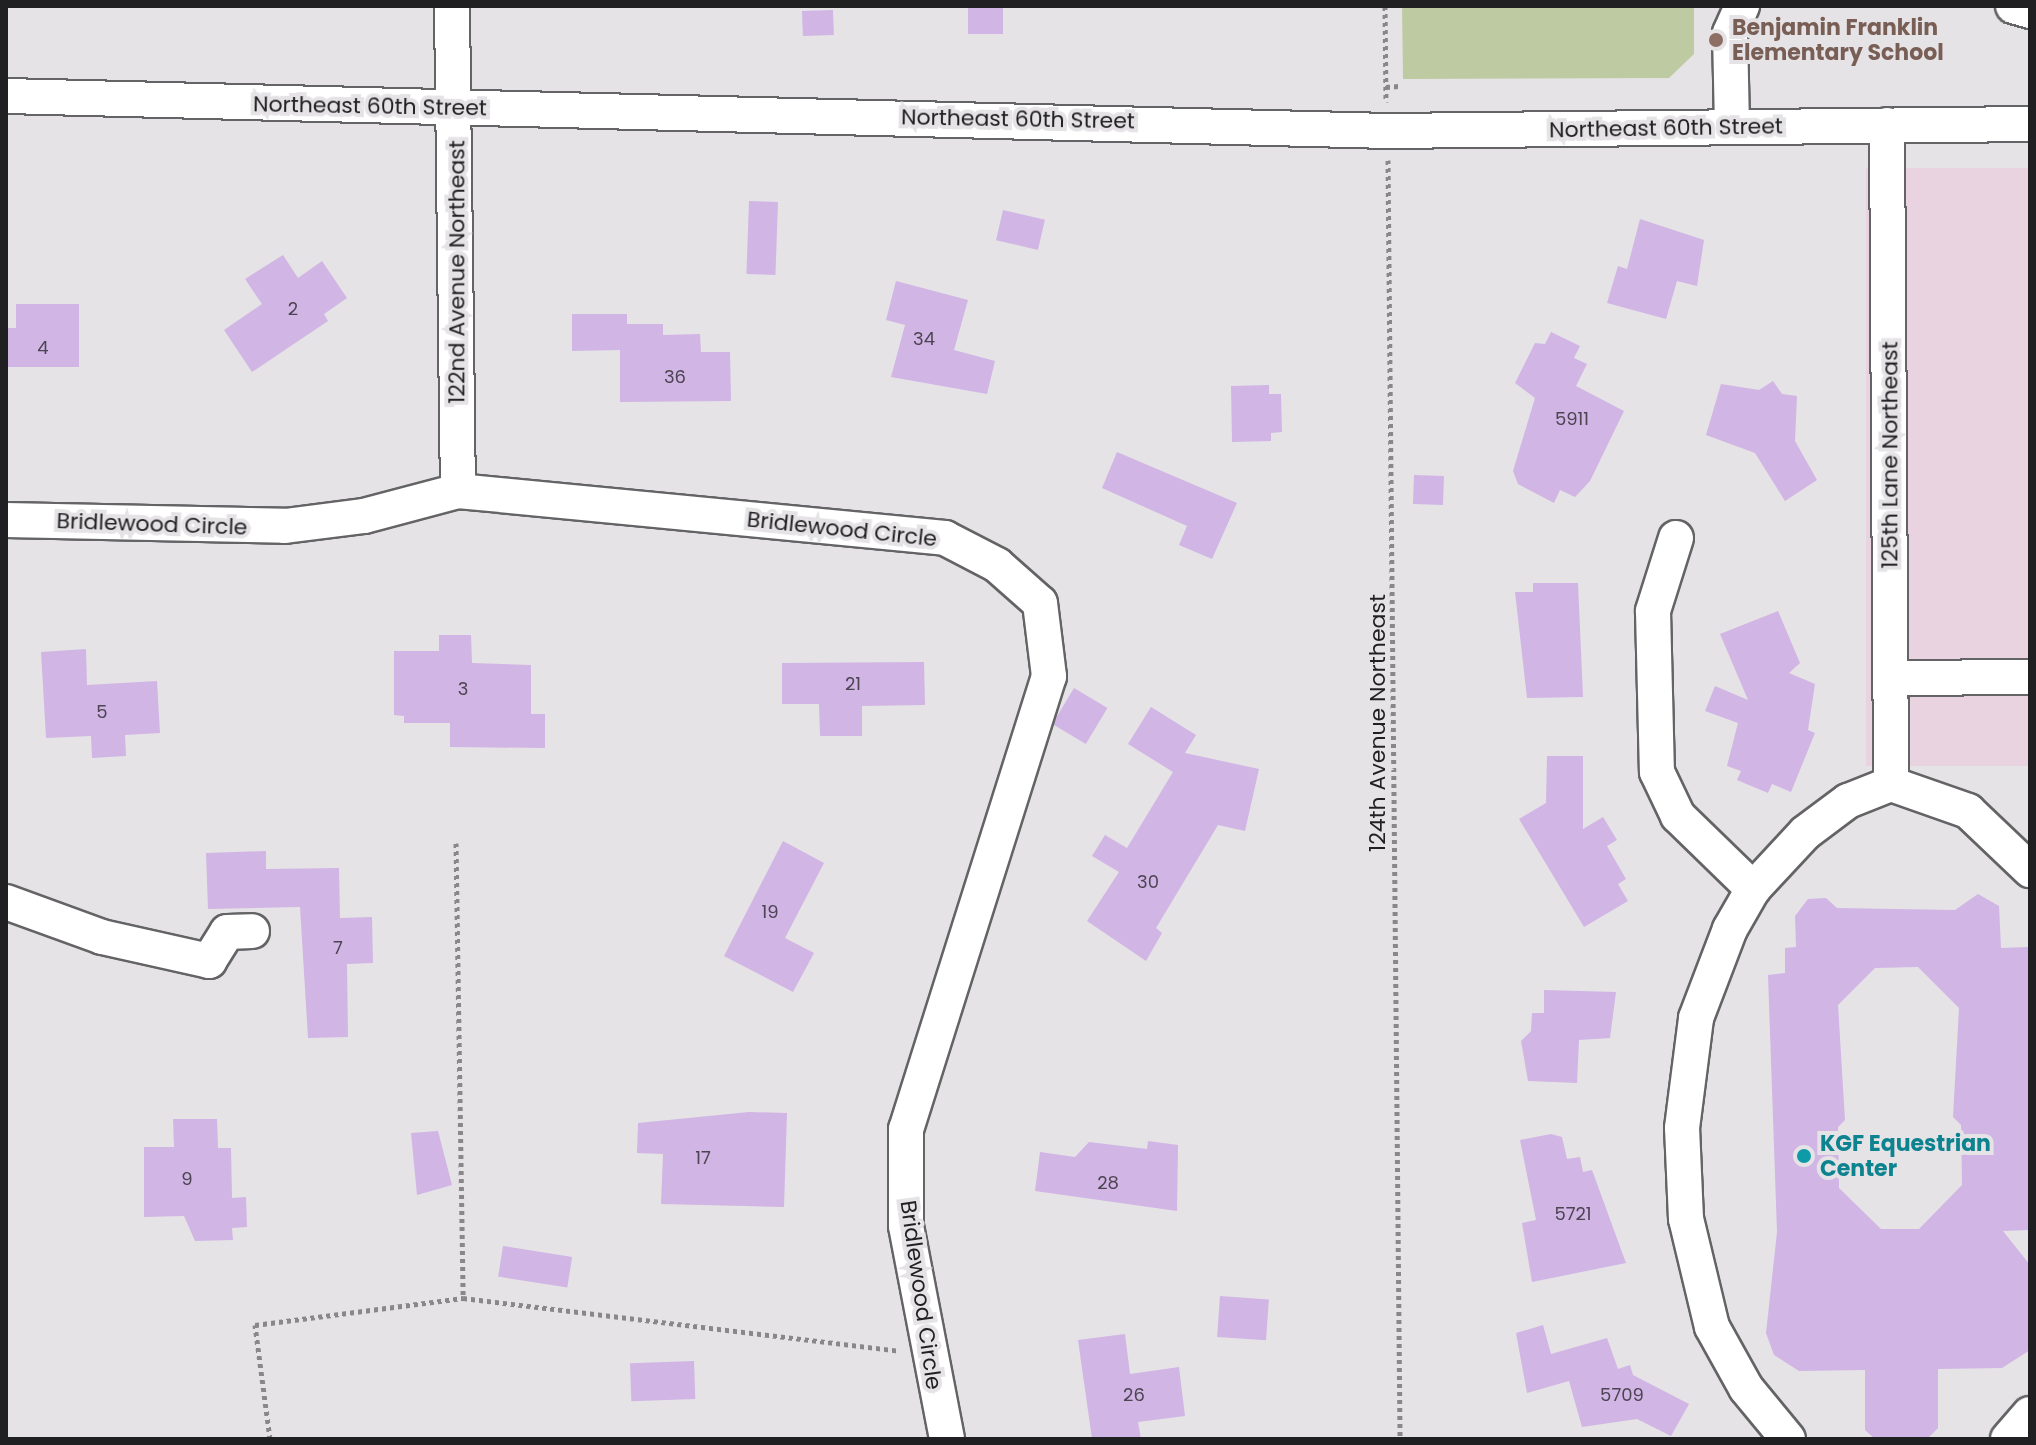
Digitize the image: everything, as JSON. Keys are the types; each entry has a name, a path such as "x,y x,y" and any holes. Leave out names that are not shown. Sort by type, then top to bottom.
{"street":[{"name":"122nd Avenue Northeast","path":"452,6 456,108 458,491"},
{"path":"1732,127 1730,33 1742,6"},
{"path":"2013,6 2030,11"},
{"name":"Northeast 60th Street","path":"6,96 1387,131 2030,124"},
{"name":"125th Lane Northeast","path":"1887,125 1891,784"},
{"name":"Bridlewood Circle","path":"6,520 285,526 364,516 458,491 945,538 997,565 1040,603 1049,676 906,1129 906,1226 927,1354 947,1439"},
{"path":"1676,538 1653,611 1657,772 1678,816 1753,889"},
{"path":"1891,678 2030,677"},
{"path":"1788,1439 1746,1388 1712,1327 1686,1219 1682,1128 1696,1018 1753,889 1805,833 1848,801 1891,784 1968,811 2024,854"},
{"path":"6,902 102,937 209,961 227,932 252,931"},
{"path":"2008,1439 2030,1414"}],"path":[{"name":"124th Avenue Northeast","path":"1385,6 1400,1439"},
{"path":"1386,87 1399,86"},
{"path":"456,843 463,1298"},
{"path":"270,1439 255,1325 463,1298 927,1354"}],"shaded area":[{"path":"1866,168 2030,168 2030,766 1866,766"}],"green space":[{"path":"1402,6 1694,6 1694,54 1669,78 1403,79"}],"building":[{"path":"968,6 1003,6 1003,34 968,34"},
{"path":"833,10 834,35 803,36 802,11"},
{"path":"749,201 778,202 775,275 746,274"},
{"path":"1003,210 1045,220 1038,250 996,240"},
{"path":"1640,219 1704,240 1697,286 1677,281 1666,319 1607,303 1618,266 1627,269"},
{"path":"283,255 298,278 322,261 347,298 324,314 328,321 252,372 224,330 262,304 245,279"},
{"path":"896,281 968,300 954,350 995,361 987,394 891,377 905,325 886,320"},
{"path":"16,304 79,304 79,367 6,367 6,328 16,328"},
{"path":"572,314 627,314 627,324 663,324 663,335 700,334 701,352 730,352 731,401 620,402 620,350 572,351"},
{"path":"1551,332 1580,346 1574,358 1587,364 1576,386 1624,411 1590,481 1575,497 1560,490 1554,503 1518,484 1513,471 1535,398 1515,383 1535,343 1545,344"},
{"path":"1773,381 1782,394 1797,396 1795,441 1817,480 1785,501 1755,453 1706,435 1721,384 1759,390"},
{"path":"1269,385 1269,394 1281,394 1282,432 1271,433 1271,441 1232,442 1231,386"},
{"path":"1117,452 1237,503 1212,559 1179,545 1187,526 1102,488"},
{"path":"1414,475 1444,476 1443,505 1413,504"},
{"path":"1533,583 1578,583 1583,697 1527,698 1515,592 1533,592"},
{"path":"1778,611 1800,663 1789,673 1815,684 1808,730 1815,733 1791,792 1772,784 1768,793 1737,780 1741,771 1727,766 1738,723 1705,711 1715,686 1748,700 1720,634"},
{"path":"439,635 471,635 472,663 531,665 531,714 545,714 545,748 450,747 450,723 404,723 404,716 394,715 394,651 439,651"},
{"path":"86,649 87,685 157,681 160,733 125,735 126,756 92,758 91,736 46,738 41,652"},
{"path":"924,662 925,705 862,706 862,736 820,736 819,704 782,704 782,663"},
{"path":"1074,688 1107,708 1086,744 1052,724"},
{"path":"1151,707 1196,735 1185,753 1259,769 1245,831 1218,825 1156,928 1162,933 1146,961 1087,921 1119,872 1092,856 1105,835 1127,848 1173,772 1128,744"},
{"path":"1547,756 1583,756 1583,829 1603,817 1617,840 1607,846 1626,879 1618,884 1628,901 1584,927 1519,819 1546,803"},
{"path":"783,841 824,863 785,938 814,953 793,992 724,956"},
{"path":"266,851 266,869 339,868 340,918 372,917 373,963 347,964 348,1037 308,1038 300,907 208,909 206,853"},
{"name":"KGF Equestrian Center","path":"1978,894 1999,906 2001,948 2028,947 2030,1230 2003,1231 2030,1265 2030,1350 2002,1368 1938,1369 1938,1428 1927,1439 1875,1439 1865,1430 1865,1370 1799,1371 1774,1355 1766,1333 1777,1232 1768,975 1785,973 1785,948 1796,947 1795,916 1808,899 1826,898 1837,908 1955,910","holes":["1918,967 1959,1008 1953,1117 1961,1125 1962,1185 1919,1229 1881,1229 1839,1188 1838,1127 1845,1120 1838,1005 1875,968"]},
{"path":"1544,990 1616,992 1610,1038 1579,1040 1577,1083 1528,1081 1521,1041 1531,1031 1532,1013 1544,1013"},
{"path":"749,1112 787,1113 784,1207 661,1204 663,1154 637,1153 638,1123"},
{"path":"173,1119 217,1119 218,1148 231,1148 232,1198 246,1197 247,1227 232,1228 233,1240 195,1241 184,1216 144,1217 144,1147 174,1147"},
{"path":"438,1131 452,1185 417,1195 411,1133"},
{"path":"1551,1134 1562,1137 1567,1159 1580,1157 1583,1172 1592,1170 1626,1263 1532,1282 1522,1223 1536,1220 1520,1140"},
{"path":"1148,1141 1178,1145 1177,1211 1035,1191 1040,1152 1075,1157 1089,1142 1147,1149"},
{"path":"503,1246 572,1257 567,1288 498,1277"},
{"path":"1220,1296 1269,1299 1266,1340 1217,1337"},
{"path":"1543,1325 1551,1354 1607,1338 1618,1369 1630,1365 1633,1375 1689,1404 1671,1436 1637,1419 1582,1427 1569,1381 1527,1393 1516,1333"},
{"path":"1125,1334 1130,1374 1179,1367 1185,1416 1138,1422 1141,1439 1092,1439 1078,1340"},
{"path":"694,1361 695,1399 631,1401 630,1363"}],"place":[{"name":"Benjamin Franklin Elementary School","path":"1716,40"},
{"name":"KGF Equestrian Center","path":"1804,1156"}]}
